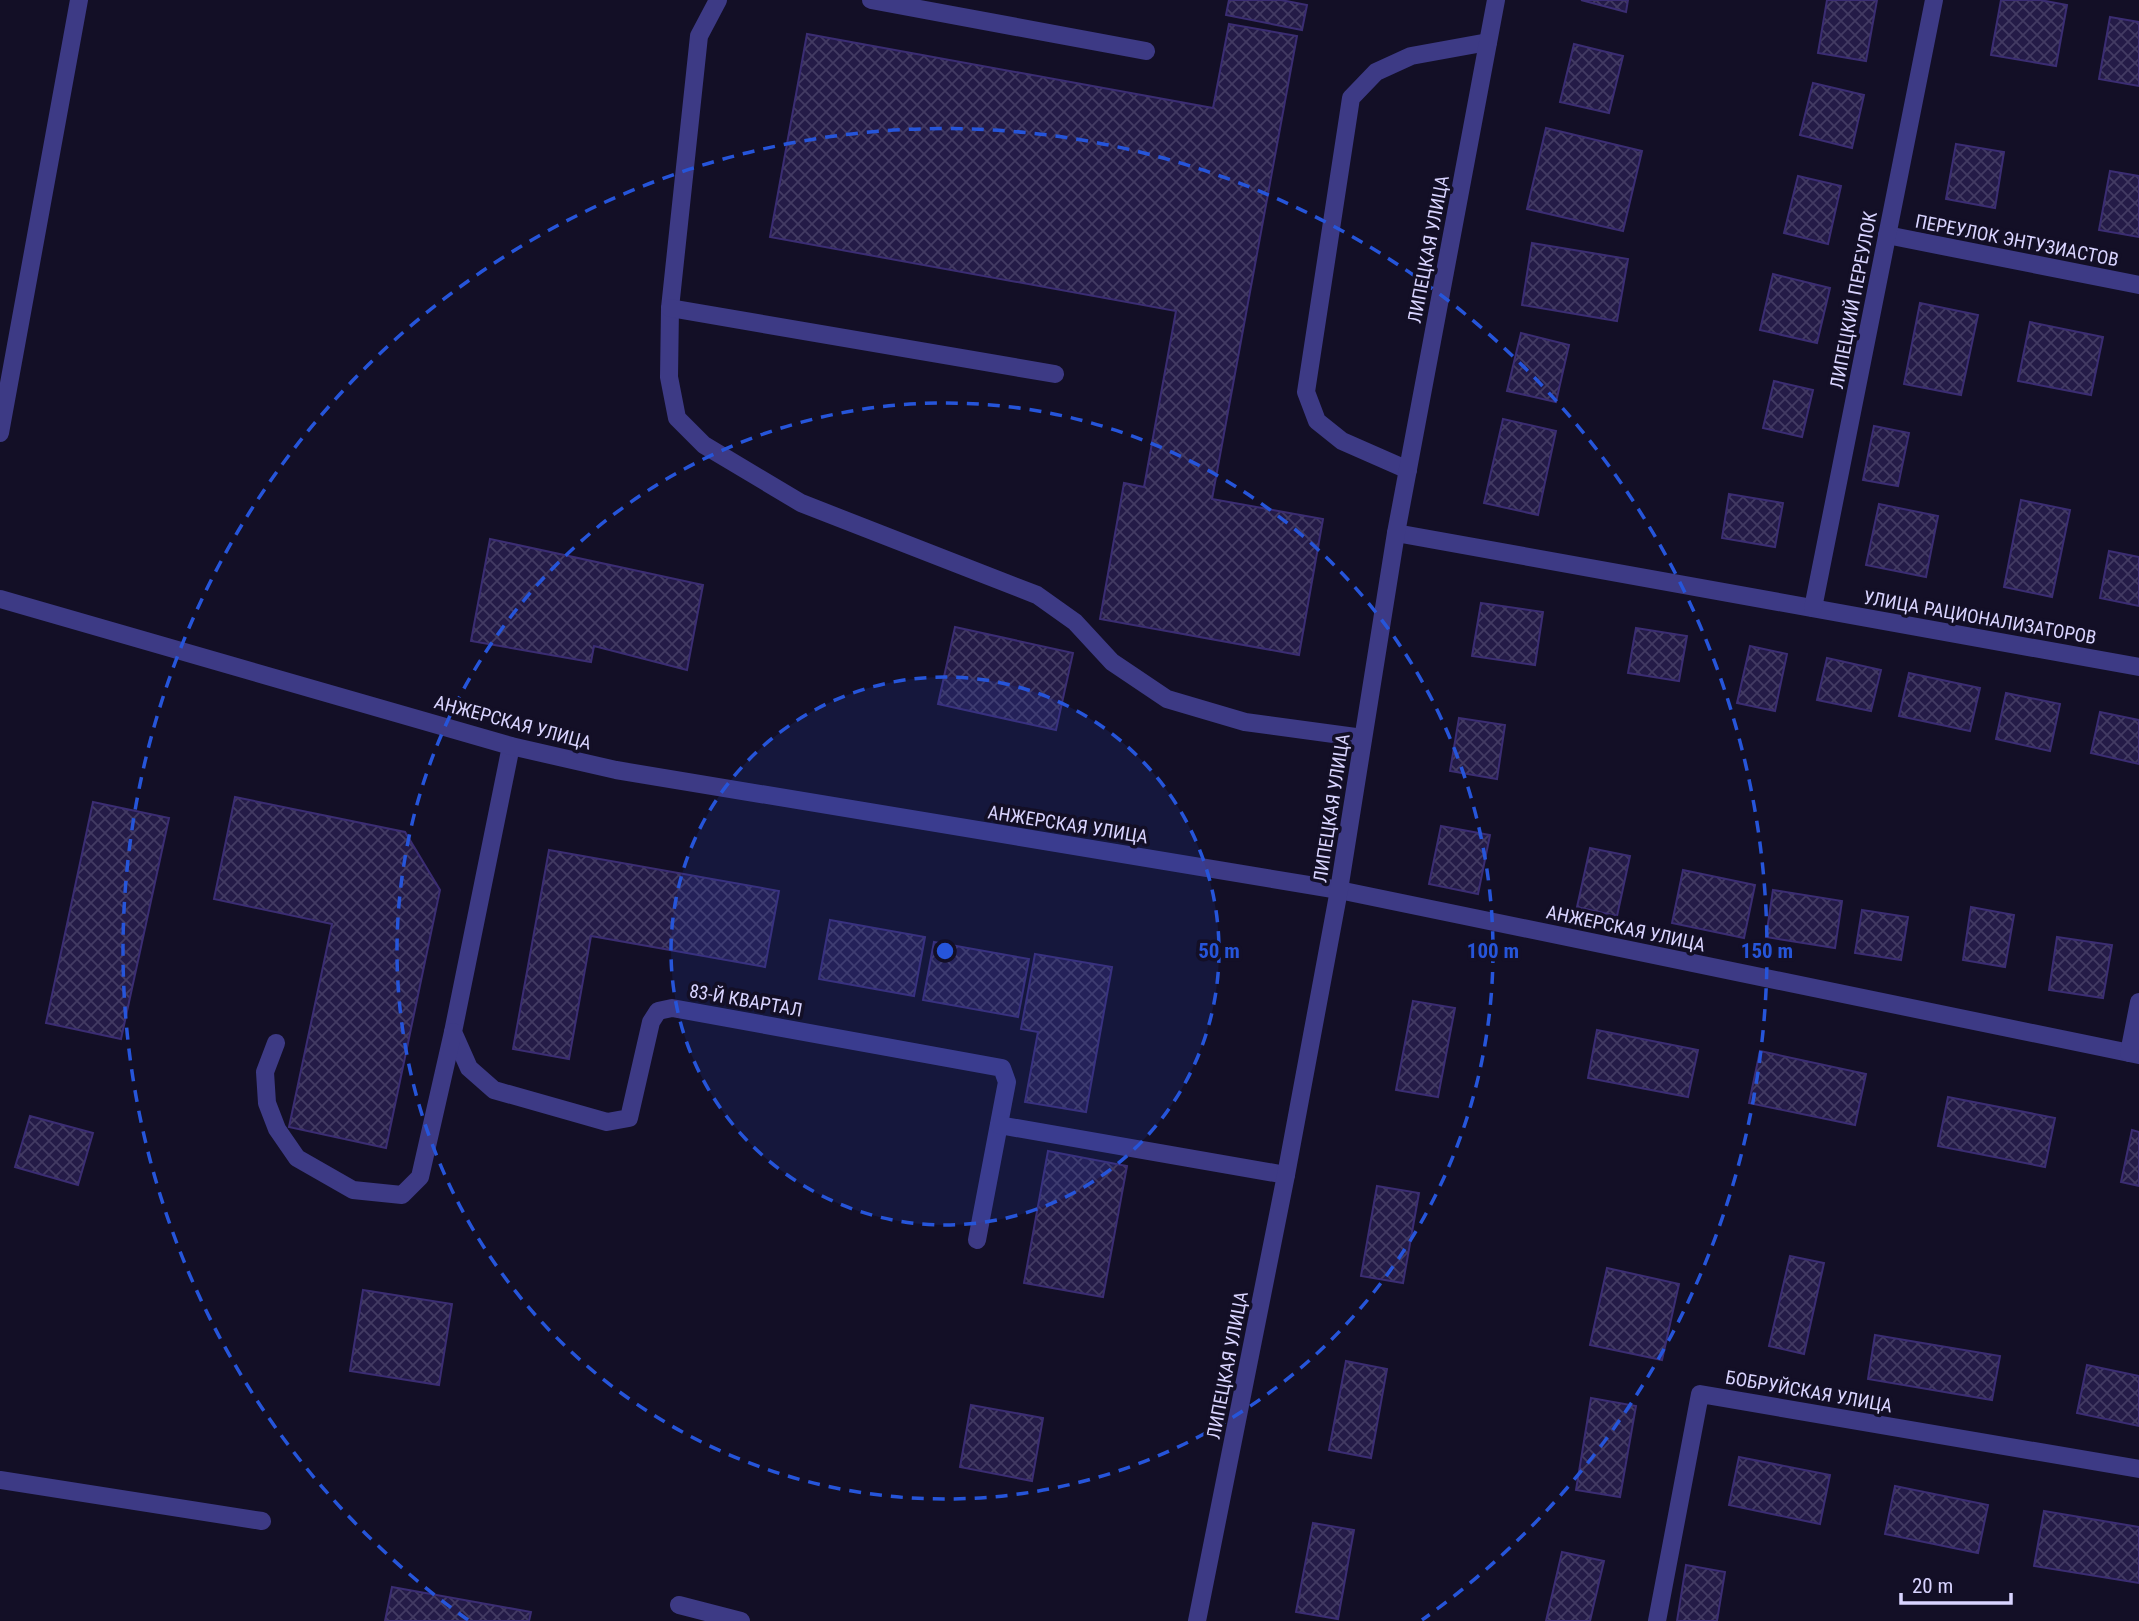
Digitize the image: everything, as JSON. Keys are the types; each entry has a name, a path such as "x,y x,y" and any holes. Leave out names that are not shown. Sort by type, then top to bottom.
{"street":[{"path":"0,433 79,0"},
{"path":"718,0 699,36 670,308 669,377 677,418 704,445 801,503 1037,595 1075,622 1112,662 1167,699 1245,722 1363,738"},
{"path":"870,0 1146,51"},
{"name":"ЛИПЕЦКАЯ УЛИЦА","path":"1197,1621 1286,1175 1339,890 1396,533 1496,0"},
{"name":"ЛИПЕЦКИЙ ПЕРЕУЛОК","path":"1813,608 1934,0"},
{"path":"1408,470 1342,441 1317,421 1306,392 1350,98 1376,72 1411,56 1488,42"},
{"name":"ПЕРЕУЛОК ЭНТУЗИАСТОВ","path":"1888,235 2139,285"},
{"path":"670,308 1055,374"},
{"name":"УЛИЦА РАЦИОНАЛИЗАТОРОВ","path":"1396,533 2139,667"},
{"name":"АНЖЕРСКАЯ УЛИЦА","path":"0,599 511,746 616,770 1339,890 2134,1054"},
{"path":"276,1043 265,1072 267,1103 277,1129 297,1158 353,1190 402,1195 420,1177 453,1032 511,746"},
{"path":"2134,1054 2139,1002"},
{"name":"83-Й КВАРТАЛ","path":"453,1032 469,1068 494,1090 607,1122 629,1118 651,1022 658,1011 672,1008 1002,1068 1007,1082 977,1240"},
{"path":"999,1125 1286,1175"},
{"name":"БОБРУЙСКАЯ УЛИЦА","path":"1657,1621 1700,1394 2139,1469"},
{"path":"0,1480 262,1521"},
{"path":"679,1605 741,1621"}],"building":[{"path":"1229,0 1281,0 1307,5 1302,30 1226,15"},
{"path":"1581,0 1628,0 1626,12"},
{"path":"1827,0 1877,0 1866,61 1818,53"},
{"path":"2001,0 2040,0 2067,5 2056,66 1991,55"},
{"path":"2110,17 2139,22 2139,86 2099,79"},
{"path":"1229,24 1297,36 1212,499 1323,519 1299,655 1100,619 1124,483 1144,487 1176,311 770,237 807,34 1213,108"},
{"path":"1574,44 1623,56 1609,113 1560,102"},
{"path":"1813,83 1864,95 1852,148 1800,135"},
{"path":"1546,128 1642,151 1623,231 1527,209"},
{"path":"1956,144 2004,152 1995,208 1946,199"},
{"path":"2110,171 2139,176 2139,237 2099,230"},
{"path":"1798,176 1841,186 1828,244 1784,233"},
{"path":"1532,243 1628,259 1617,321 1522,305"},
{"path":"1773,274 1830,288 1817,343 1760,330"},
{"path":"1920,303 1978,315 1961,395 1904,384"},
{"path":"2030,322 2103,337 2091,395 2018,381"},
{"path":"1521,333 1569,345 1556,402 1507,391"},
{"path":"1774,381 1813,390 1802,437 1763,428"},
{"path":"1503,419 1556,431 1538,515 1484,503"},
{"path":"1874,426 1909,433 1898,486 1863,480"},
{"path":"1729,494 1783,503 1775,547 1722,538"},
{"path":"2021,500 2070,510 2052,597 2004,587"},
{"path":"1879,504 1938,516 1926,577 1866,565"},
{"path":"490,539 703,585 687,670 594,646 591,662 471,641"},
{"path":"2109,551 2139,557 2139,606 2100,598"},
{"path":"1481,603 1543,612 1535,665 1472,656"},
{"path":"955,627 1073,653 1056,730 938,704"},
{"path":"1636,628 1687,636 1679,681 1628,673"},
{"path":"1750,646 1787,654 1775,711 1737,703"},
{"path":"1827,658 1881,670 1871,711 1817,700"},
{"path":"1909,673 1980,688 1970,731 1899,716"},
{"path":"2006,693 2060,704 2050,751 1996,739"},
{"path":"2100,712 2139,720 2139,764 2091,753"},
{"path":"1459,718 1505,725 1497,779 1450,771"},
{"path":"235,797 405,832 440,890 386,1148 289,1127 332,924 214,899"},
{"path":"93,802 169,818 121,1039 46,1023"},
{"path":"1441,826 1490,835 1478,894 1429,884"},
{"path":"1590,848 1630,856 1617,916 1577,907"},
{"path":"549,850 779,891 765,967 591,936 569,1059 513,1049"},
{"path":"1683,870 1755,885 1744,938 1672,923"},
{"path":"1773,890 1842,901 1835,948 1766,937"},
{"path":"1971,907 2014,915 2005,967 1963,960"},
{"path":"1862,910 1908,917 1901,960 1855,953"},
{"path":"830,920 925,937 914,996 819,979"},
{"path":"2057,937 2112,945 2103,998 2049,990"},
{"path":"934,942 1029,959 1018,1017 923,1000"},
{"path":"1035,954 1112,967 1086,1112 1025,1102 1038,1032 1021,1029"},
{"path":"1413,1001 1455,1008 1438,1097 1396,1090"},
{"path":"1597,1030 1698,1050 1688,1097 1588,1078"},
{"path":"1760,1051 1866,1074 1855,1125 1749,1103"},
{"path":"1948,1097 2055,1118 2045,1167 1938,1146"},
{"path":"30,1116 93,1133 78,1185 15,1167"},
{"path":"2132,1130 2139,1132 2139,1186 2121,1182"},
{"path":"1048,1151 1127,1166 1103,1297 1024,1283"},
{"path":"1377,1186 1419,1193 1403,1283 1361,1276"},
{"path":"1790,1256 1824,1263 1804,1354 1769,1346"},
{"path":"1607,1268 1679,1284 1662,1360 1590,1345"},
{"path":"363,1290 452,1304 439,1385 350,1371"},
{"path":"1875,1335 2000,1356 1992,1400 1868,1379"},
{"path":"1346,1361 1387,1369 1371,1458 1329,1450"},
{"path":"2087,1365 2139,1376 2139,1426 2077,1413"},
{"path":"1591,1398 1636,1406 1620,1497 1576,1490"},
{"path":"971,1405 1043,1418 1032,1481 960,1467"},
{"path":"1739,1457 1830,1475 1820,1524 1729,1505"},
{"path":"1895,1486 1988,1505 1978,1553 1885,1534"},
{"path":"2044,1511 2139,1527 2139,1583 2034,1566"},
{"path":"1313,1523 1354,1530 1338,1619 1296,1612"},
{"path":"1562,1552 1604,1561 1590,1621 1546,1621"},
{"path":"1686,1565 1725,1572 1717,1621 1677,1621"},
{"path":"392,1587 531,1612 529,1621 385,1621"}]}
